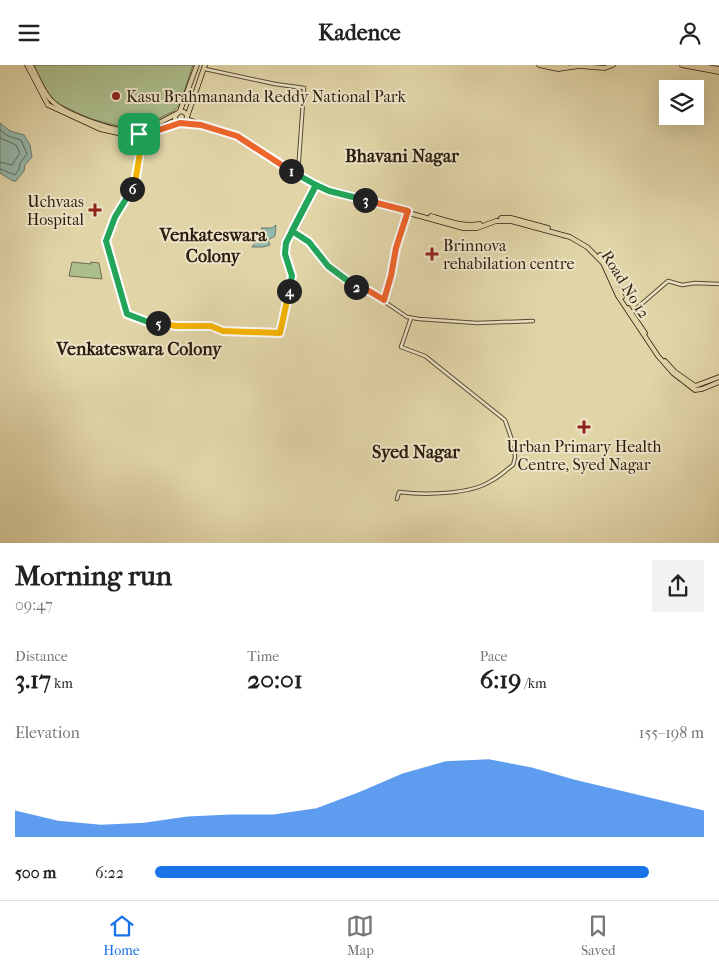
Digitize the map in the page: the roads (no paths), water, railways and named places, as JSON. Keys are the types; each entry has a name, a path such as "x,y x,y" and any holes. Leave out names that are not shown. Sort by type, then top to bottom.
{"main road":[{"path":"27,65 47,104 78,117"},
{"path":"31,65 50,99 55,104 100,129 139,134 181,123 187,118 204,67"},
{"path":"181,123 175,120 197,65"},
{"path":"539,65 558,69 579,65 606,68 613,65"},
{"path":"551,65 567,65"},
{"path":"682,65 719,71"},
{"path":"696,65 719,71"},
{"path":"119,131 142,130 178,112 186,113 187,118"},
{"path":"187,118 239,135 298,173 336,191 404,207 456,223 477,225 499,218 511,218 536,224 577,238 591,247 603,259 631,313 660,355 675,371 690,383 698,386 719,377"},
{"name":"Road No 12","path":"181,123 201,125 237,136 316,185 354,198 408,211 463,228 477,227 504,220 574,239 591,251 603,263 618,296 658,356 673,373 689,386 699,390 719,381"}],"street":[{"path":"204,67 275,84 304,88 298,173"},
{"path":"147,133 135,183 115,217 106,241 127,314 148,322 176,326 211,326 223,331 280,333 292,276 285,254 286,243 316,185"},
{"path":"135,183 142,141 139,134"},
{"path":"384,300 396,248 408,211"},
{"path":"292,231 309,242 328,266 354,286 372,293 412,318 477,323 533,321"},
{"path":"631,313 668,281 682,285 719,283"},
{"path":"397,499 399,492 429,494 458,491 484,485 514,465 515,459 514,446 506,420 425,356 401,347 412,318"}],"water":[{"path":"0,123 10,131 24,135 30,145 32,157 16,181 0,173"},
{"path":"276,225 275,236 268,240 270,245 252,247 256,242 252,236 253,234 259,232 264,236 265,234 261,228 272,228"}],"place":[{"name":"Kasu Brahmananda Reddy National Park","path":"116,96"},
{"name":"Uchvaas Hospital","path":"95,210"},
{"name":"Brinnova rehabilation centre","path":"432,254"},
{"name":"Urban Primary Health Centre, Syed Nagar","path":"584,427"}],"district":[{"name":"Bhavani Nagar","path":"402,156"},
{"name":"Venkateswara Colony","path":"213,246"},
{"name":"Venkateswara Colony","path":"139,349"},
{"name":"Syed Nagar","path":"416,452"}]}
